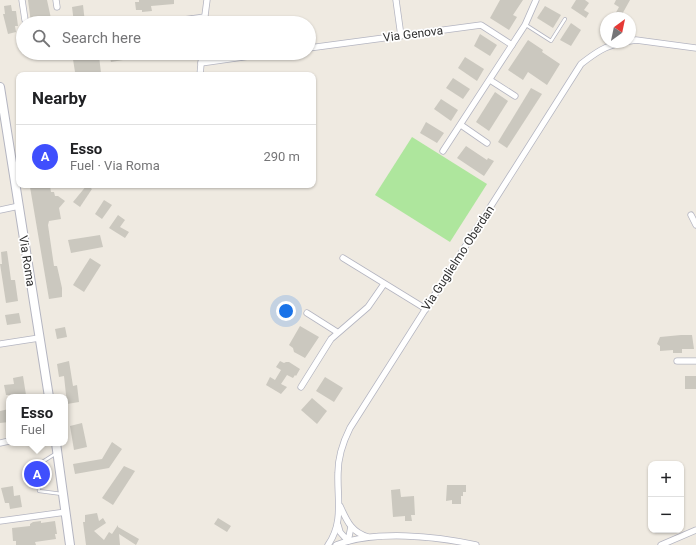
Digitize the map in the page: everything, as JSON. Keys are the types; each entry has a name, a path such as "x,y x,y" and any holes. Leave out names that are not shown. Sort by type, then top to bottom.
{"main road":[{"name":"Via Roma","path":"0,87 3,122 19,206 48,394"},
{"path":"56,446 70,545"}],"street":[{"path":"22,0 24,16"},
{"path":"56,0 57,7"},
{"path":"205,16 207,0"},
{"path":"396,0 401,36"},
{"path":"443,151 525,25 536,0"},
{"name":"Via Genova","path":"316,47 481,25 512,45"},
{"path":"636,40 696,48"},
{"name":"Via Guglielmo Oberdan","path":"328,545 338,525 338,472 345,439 581,64 604,48"},
{"path":"200,72 201,60"},
{"path":"201,63 222,60"},
{"path":"490,80 515,96"},
{"path":"461,125 487,143"},
{"path":"0,210 19,206"},
{"path":"691,215 696,226"},
{"path":"343,258 426,309"},
{"path":"301,387 331,339 337,332 368,307 384,284"},
{"path":"307,313 337,332"},
{"path":"0,344 39,338"},
{"path":"677,361 696,361"},
{"name":"Via Guglielmo Oberdan","path":"339,504 351,527"},
{"path":"0,521 66,512"},
{"path":"338,525 340,532 348,540"},
{"path":"348,540 351,527 357,532 369,537"},
{"path":"661,545 696,530"},
{"path":"336,545 348,540 369,537 434,538 476,545"}],"lane":[{"path":"525,25 551,41 565,19"},
{"path":"57,453 36,466 39,491 64,494"}],"green space":[{"path":"412,137 487,184 450,242 375,195"}],"building":[{"path":"28,0 47,0 50,16 30,16"},
{"path":"139,0 174,0 174,4 151,6 152,11 142,12 142,10 136,10 135,2 139,2"},
{"path":"500,0 523,0 513,15 517,17 509,30 490,18"},
{"path":"576,0 585,0 589,3 584,10 589,13 586,18 571,8"},
{"path":"616,0 630,0 623,12 616,12 619,7 614,4"},
{"path":"11,5 12,11 16,11 16,32 8,34 3,14 5,14 4,6"},
{"path":"83,5 84,16 73,16 72,7"},
{"path":"545,6 561,15 553,28 537,18"},
{"path":"571,23 581,30 571,46 560,40"},
{"path":"480,34 497,45 490,56 474,46"},
{"path":"528,40 560,64 547,85 528,72 523,80 508,70"},
{"path":"465,57 484,69 477,81 458,68"},
{"path":"73,60 99,60 101,72 75,72"},
{"path":"111,60 123,60 111,62"},
{"path":"453,78 470,89 463,99 446,88"},
{"path":"531,88 542,94 507,148 498,142"},
{"path":"495,92 508,101 489,131 476,122"},
{"path":"441,99 458,110 451,121 434,109"},
{"path":"426,122 444,133 437,143 420,133"},
{"path":"466,146 487,160 488,158 494,161 484,176 457,158"},
{"path":"30,188 50,188 51,192 54,192 55,196 58,196 65,201 59,208 61,219 49,221 48,225 54,266 57,266 62,288 62,297 49,299"},
{"path":"85,188 92,189 80,207 73,202"},
{"path":"104,200 112,205 102,219 95,214"},
{"path":"118,215 125,220 120,227 129,232 125,238 109,228"},
{"path":"100,235 103,247 71,253 68,240"},
{"path":"7,251 11,280 15,280 18,301 6,303 0,264 2,264 1,252"},
{"path":"90,258 101,265 84,292 73,285"},
{"path":"19,313 21,323 7,325 5,315"},
{"path":"300,326 319,337 305,358 294,352 293,348 289,345"},
{"path":"65,327 67,337 57,339 55,329"},
{"path":"692,335 694,349 682,349 682,353 673,353 673,350 660,351 660,346 657,344 660,337"},
{"path":"69,361 73,386 77,385 79,402 68,404 68,394 66,394 64,376 59,377 57,364"},
{"path":"280,361 284,363 289,362 300,369 293,378 287,375 281,384 287,387 281,394 266,385 270,377 275,380 281,370 276,367"},
{"path":"23,376 26,394 6,395 4,385 14,384 13,378"},
{"path":"685,376 696,376 696,389 685,389"},
{"path":"325,377 343,388 334,402 316,391"},
{"path":"312,398 327,411 317,424 301,410"},
{"path":"6,410 6,422 0,423 0,411"},
{"path":"82,423 87,447 74,450 70,426"},
{"path":"112,442 122,449 109,468 75,474 73,464 102,459"},
{"path":"124,466 135,471 113,505 102,498"},
{"path":"23,471 34,471 35,479 24,480"},
{"path":"447,485 466,485 466,492 463,492 463,496 461,496 461,504 452,504 452,500 446,501"},
{"path":"13,486 14,496 20,495 22,507 10,509 9,503 5,503 1,488"},
{"path":"400,489 401,497 414,496 415,515 411,515 412,521 405,521 405,516 393,517 391,490"},
{"path":"97,513 99,521 103,518 106,523 94,531 104,540 109,532 112,534 118,525 118,527 139,539 136,545 119,534 120,545 86,545 83,522 85,522 85,515"},
{"path":"218,518 231,526 227,532 214,524"},
{"path":"41,521 41,523 55,521 57,534 55,534 56,539 35,542 36,545 16,545 16,541 13,541 12,528 30,526 33,522"}],"place":[{"name":"Esso","path":"37,474"}]}
